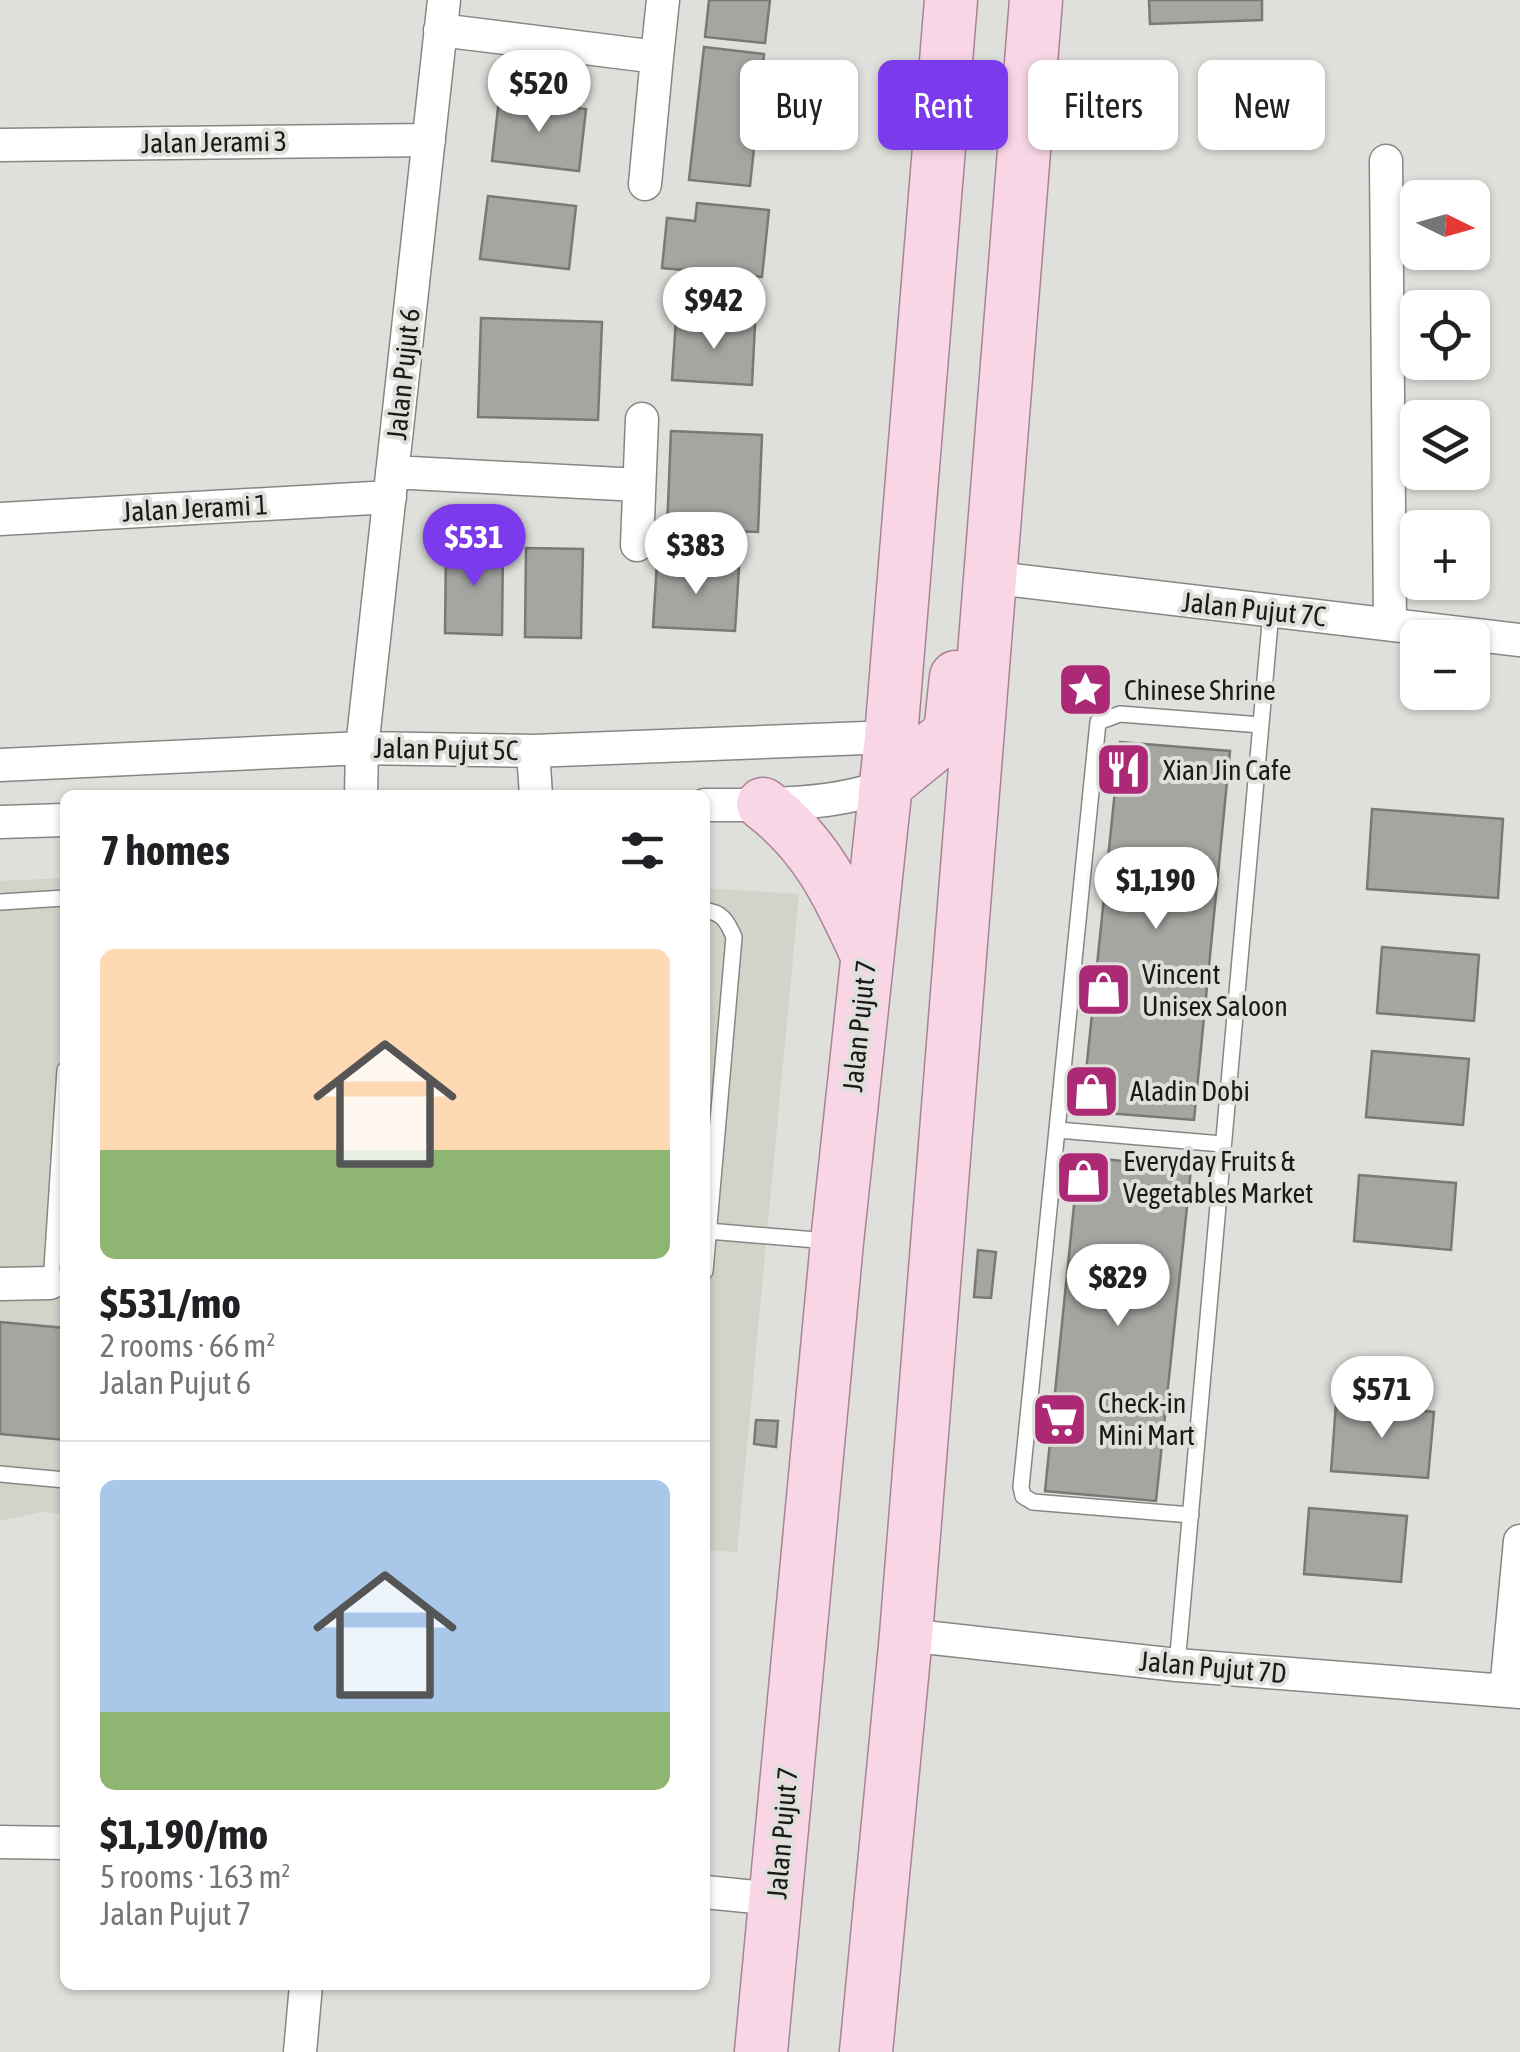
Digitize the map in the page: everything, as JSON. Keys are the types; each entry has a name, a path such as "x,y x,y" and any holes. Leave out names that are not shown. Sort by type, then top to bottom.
{"main road":[{"name":"Jalan Pujut 7","path":"761,2052 837,1242 889,761 950,0"},
{"path":"866,2052 906,1635 1036,0"},
{"path":"889,761 945,738 952,724 982,362 1014,250"},
{"path":"763,804 792,826 831,877 866,954"}],"street":[{"path":"645,184 663,0"},
{"path":"442,15 657,57"},
{"name":"Jalan Pujut 6","path":"360,790 442,15"},
{"name":"Jalan Jerami 3","path":"0,144 429,140"},
{"path":"1386,161 1390,624"},
{"path":"637,545 642,419"},
{"name":"Jalan Jerami 1","path":"0,519 391,484 640,485"},
{"name":"Jalan Pujut 7C","path":"988,577 1520,640"},
{"name":"Jalan Pujut 5C","path":"0,765 362,748 889,761"},
{"path":"534,750 536,790"},
{"path":"710,806 867,793 889,761"},
{"path":"0,822 60,820"},
{"path":"0,1284 57,1284"},
{"path":"1513,1692 1520,1541"},
{"name":"Jalan Pujut 7D","path":"906,1635 1177,1665 1513,1692"},
{"path":"0,1842 60,1843"},
{"path":"710,1892 776,1899"},
{"path":"300,2052 306,1990"}],"lane":[{"path":"1177,1665 1271,612"},
{"path":"1191,1515 1033,1502 1023,1496 1021,1488 1098,722 1120,714 1261,725"},
{"path":"0,902 60,898"},
{"path":"710,911 727,920 734,937 710,1208"},
{"path":"1058,1130 1222,1144"},
{"path":"57,1284 60,1204"},
{"path":"710,1231 837,1242"},
{"path":"0,1474 60,1480"}],"shaded area":[{"path":"60,878 60,1514 42,1512 0,1521 0,881"},
{"path":"710,888 799,894 737,1552 710,1550"}],"building":[{"path":"709,0 770,0 765,43 705,37"},
{"path":"1149,0 1262,0 1262,20 1150,24"},
{"path":"704,47 764,54 763,60 740,60 740,150 754,150 750,186 689,180"},
{"path":"499,99 586,109 579,171 492,161"},
{"path":"488,196 576,206 569,269 480,259"},
{"path":"697,203 769,210 762,277 662,268 667,218 695,221"},
{"path":"481,318 602,322 598,420 478,417"},
{"path":"676,319 755,324 752,385 672,380"},
{"path":"671,431 762,435 758,532 667,529"},
{"path":"446,544 503,545 502,635 445,633"},
{"path":"526,548 583,549 581,638 525,637"},
{"path":"657,562 739,568 735,631 653,627"},
{"path":"1120,742 1230,751 1194,1120 1082,1111"},
{"path":"1372,809 1503,819 1498,898 1367,889"},
{"path":"1382,947 1479,955 1474,1021 1377,1013"},
{"path":"1372,1051 1469,1059 1463,1125 1366,1117"},
{"path":"1079,1156 1191,1169 1156,1501 1045,1491"},
{"path":"1359,1175 1456,1183 1451,1250 1354,1241"},
{"path":"978,1250 996,1252 991,1298 974,1297"},
{"path":"0,1322 60,1328 60,1440 0,1434"},
{"path":"1336,1404 1434,1412 1428,1478 1331,1471"},
{"path":"756,1420 778,1421 776,1447 754,1444"},
{"path":"1309,1508 1407,1516 1401,1582 1304,1574"}],"place":[{"name":"Chinese Shrine","path":"1085,690"},
{"name":"Xian Jin Cafe","path":"1124,770"},
{"name":"Vincent Unisex Saloon","path":"1103,990"},
{"name":"Aladin Dobi","path":"1091,1091"},
{"name":"Everyday Fruits & Vegetables Market","path":"1084,1177"},
{"name":"Check-in Mini Mart","path":"1059,1419"}]}
